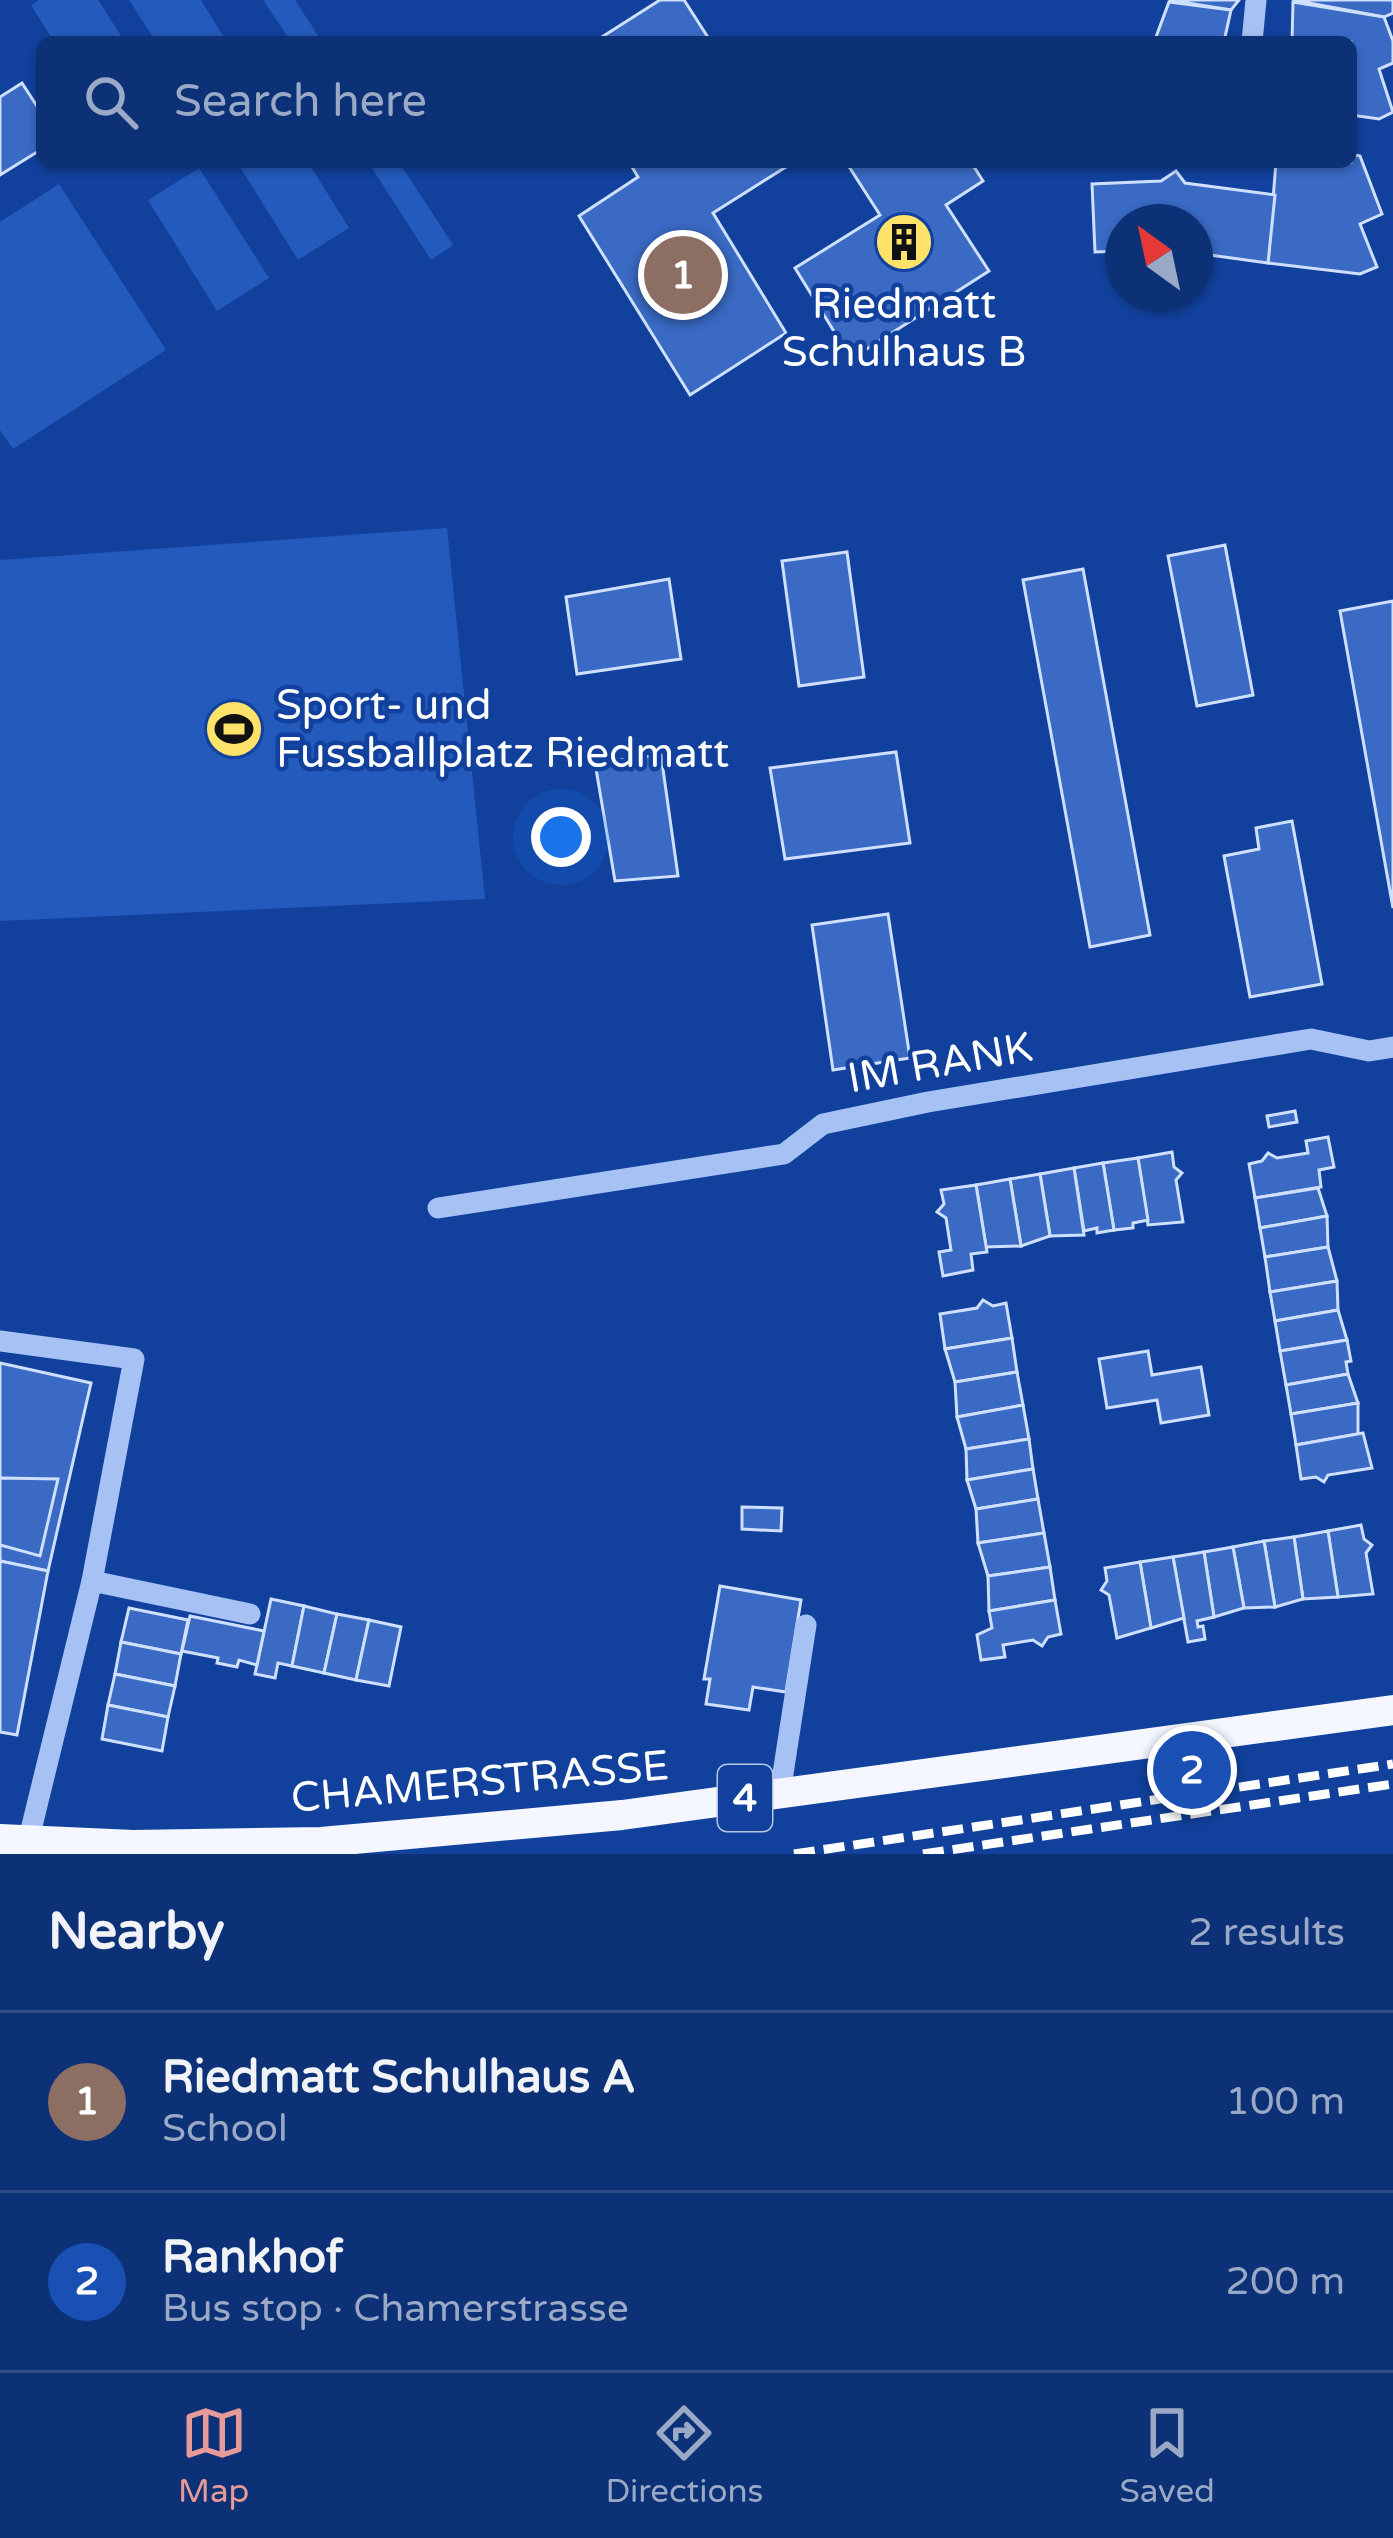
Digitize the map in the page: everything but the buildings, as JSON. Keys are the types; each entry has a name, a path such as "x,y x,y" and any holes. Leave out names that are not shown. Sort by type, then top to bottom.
{"main road":[{"name":"CHAMERSTRASSE","path":"14,1840 129,1850 321,1842 622,1815 1393,1710"}],"street":[{"path":"1253,36 1256,0"},
{"name":"IM RANK","path":"438,1208 784,1154 823,1124 950,1098 1311,1039 1370,1051 1393,1047"},
{"path":"0,1341 134,1359 92,1581 14,1840"},
{"path":"92,1581 250,1614"},
{"path":"780,1793 806,1625"}],"shaded area":[{"path":"39,0 98,0 121,36 50,36 31,5"},
{"path":"129,0 201,0 223,36 152,36"},
{"path":"263,0 295,0 318,36 287,36"},
{"path":"199,168 269,278 217,311 148,200"},
{"path":"241,168 312,168 349,228 298,260"},
{"path":"372,168 403,168 453,245 431,260"},
{"path":"59,184 166,350 13,449 0,430 0,222"},
{"name":"Sport- und Fussballplatz Riedmatt","path":"447,528 485,899 0,921 0,560"}],"railway":[{"path":"794,1854 1393,1764"},
{"path":"923,1854 1393,1784"}],"place":[{"name":"Riedmatt Schulhaus B","path":"904,242"},
{"name":"Riedmatt Schulhaus A","path":"683,275"},
{"name":"Sport- und Fussballplatz Riedmatt","path":"234,729"},
{"name":"Rankhof","path":"1192,1770"}]}
